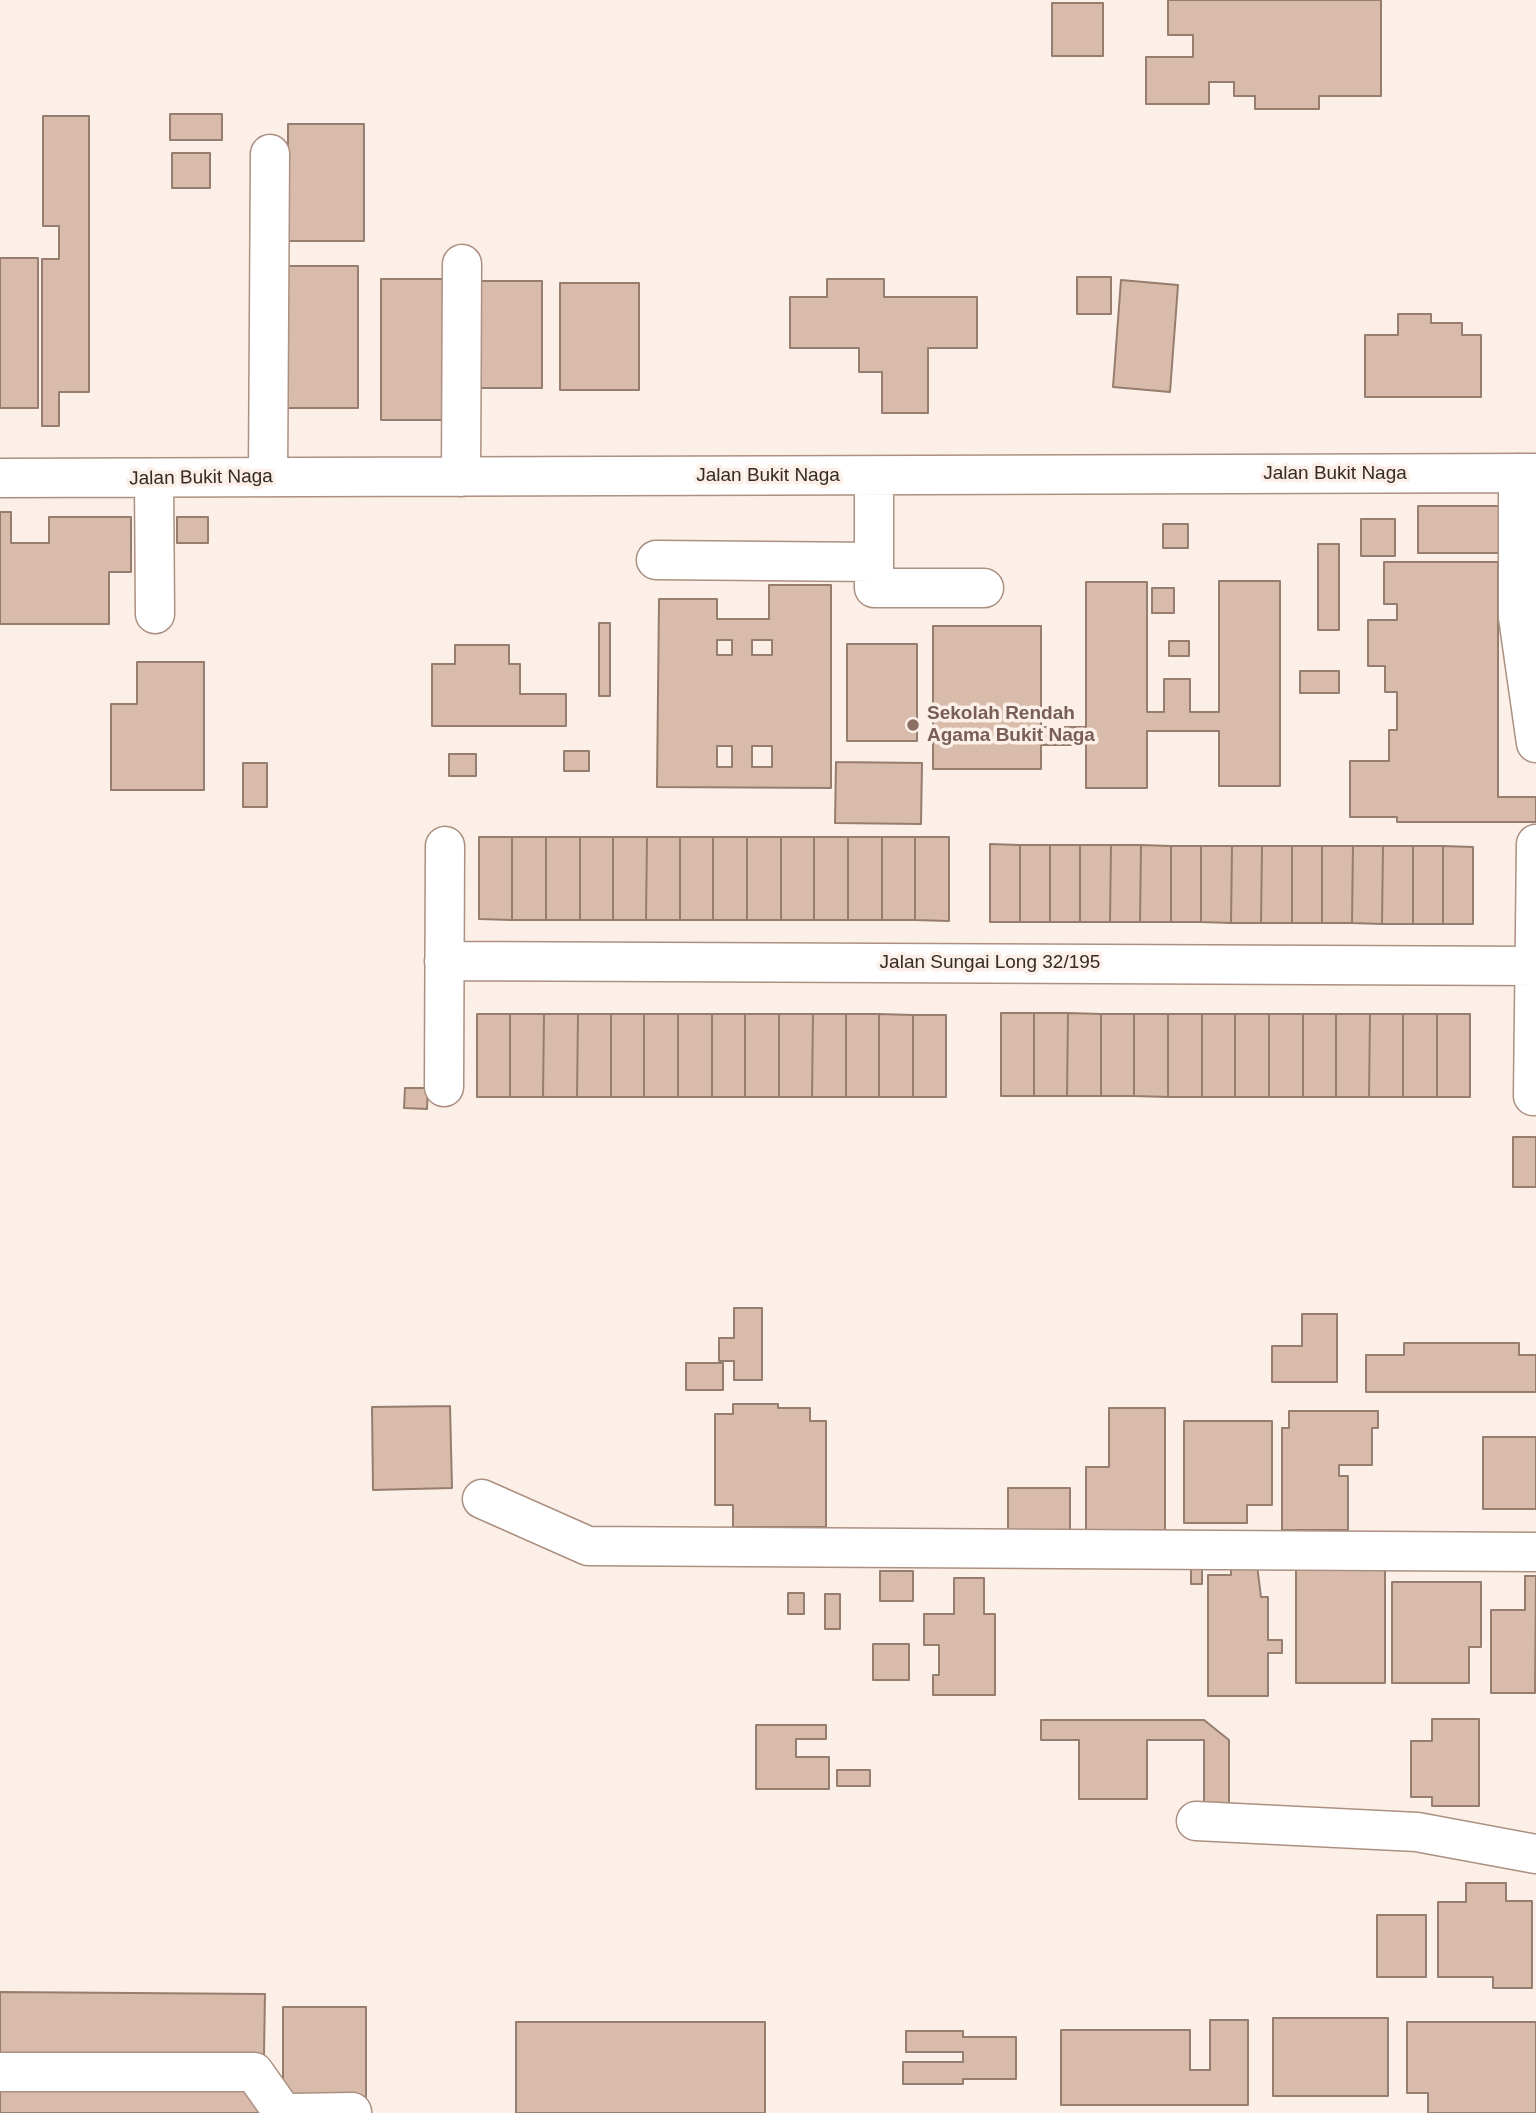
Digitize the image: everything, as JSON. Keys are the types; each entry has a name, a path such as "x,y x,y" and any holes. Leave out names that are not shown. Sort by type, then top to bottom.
{"street":[{"path":"268,477 270,154"},
{"path":"461,477 462,264"},
{"path":"1527,473 1527,617 1536,743"},
{"name":"Jalan Bukit Naga","path":"0,478 1527,473"},
{"path":"874,476 874,588 984,589"},
{"path":"154,479 155,614"},
{"path":"656,560 874,562"},
{"path":"1533,1096 1536,844"},
{"path":"444,1087 445,846"},
{"name":"Jalan Sungai Long 32/195","path":"444,961 1535,966"},
{"path":"482,1499 588,1546 1536,1552"},
{"path":"1196,1821 1417,1832 1536,1854"},
{"path":"0,2072 254,2072 283,2113"},
{"path":"291,2113 352,2112"}],"building":[{"path":"1168,0 1381,0 1381,96 1319,96 1319,109 1255,109 1255,96 1234,96 1234,82 1209,82 1209,104 1146,104 1146,57 1193,57 1193,35 1168,35"},
{"path":"1052,3 1103,3 1103,56 1052,56"},
{"path":"170,114 222,114 222,140 170,140"},
{"path":"43,116 89,116 89,392 59,392 59,426 42,426 42,259 59,259 59,226 43,226"},
{"path":"288,124 364,124 364,241 288,241"},
{"path":"172,153 210,153 210,188 172,188"},
{"path":"0,258 38,258 38,408 0,408"},
{"path":"280,266 358,266 358,408 280,408"},
{"path":"1077,277 1111,277 1111,314 1077,314"},
{"path":"381,279 447,279 447,420 381,420"},
{"path":"827,279 884,279 884,297 977,297 977,348 928,348 928,413 882,413 882,372 859,372 859,348 790,348 790,297 827,297"},
{"path":"1121,280 1178,285 1170,392 1113,387"},
{"path":"479,281 542,281 542,388 479,388"},
{"path":"560,283 639,283 639,390 560,390"},
{"path":"1398,314 1431,314 1431,323 1462,323 1462,335 1481,335 1481,397 1365,397 1365,335 1398,335"},
{"path":"1418,506 1506,506 1506,553 1418,553"},
{"path":"0,512 11,512 11,543 49,543 49,517 131,517 131,572 109,572 109,624 0,624"},
{"path":"177,517 208,517 208,543 177,543"},
{"path":"1361,519 1395,519 1395,556 1361,556"},
{"path":"1163,524 1188,524 1188,548 1163,548"},
{"path":"1318,544 1339,544 1339,630 1318,630"},
{"path":"1384,562 1498,562 1498,797 1536,797 1536,822 1397,822 1397,817 1350,817 1350,761 1389,761 1389,730 1397,730 1397,692 1385,692 1385,666 1368,666 1368,620 1397,620 1397,604 1384,604"},
{"path":"1219,581 1280,581 1280,786 1219,786 1219,731 1147,731 1147,788 1086,788 1086,745 1041,745 1041,769 933,769 933,626 1041,626 1041,727 1086,727 1086,582 1147,582 1147,712 1164,712 1164,679 1190,679 1190,712 1219,712"},
{"path":"769,585 831,585 831,788 657,787 659,599 717,599 717,619 769,619","holes":["717,640 732,640 732,655 717,655","752,640 772,640 772,655 752,655","717,746 732,746 732,767 717,767","752,746 772,746 772,767 752,767"]},
{"path":"1152,588 1174,588 1174,613 1152,613"},
{"path":"599,623 610,623 610,696 599,696"},
{"path":"1169,641 1189,641 1189,656 1169,656"},
{"path":"847,644 917,644 917,741 847,741"},
{"path":"455,645 509,645 509,664 520,664 520,694 566,694 566,726 432,726 432,664 455,664"},
{"path":"137,662 204,662 204,790 111,790 111,704 137,704"},
{"path":"1300,671 1339,671 1339,693 1300,693"},
{"path":"564,751 589,751 589,771 564,771"},
{"path":"449,754 476,754 476,776 449,776"},
{"path":"836,762 922,763 921,824 835,823"},
{"path":"243,763 267,763 267,807 243,807"},
{"path":"479,837 512,837 512,920 479,919"},
{"path":"512,837 546,837 546,920 512,920"},
{"path":"546,837 580,837 580,920 546,920"},
{"path":"580,837 613,837 613,920 580,920"},
{"path":"613,837 647,837 646,920 613,920"},
{"path":"647,837 680,837 680,920 646,920"},
{"path":"680,837 713,837 713,920 680,920"},
{"path":"713,837 747,837 747,920 713,920"},
{"path":"747,837 781,837 781,920 747,920"},
{"path":"781,837 814,837 814,920 781,920"},
{"path":"814,837 848,837 848,920 814,920"},
{"path":"848,837 882,837 882,920 848,920"},
{"path":"882,837 915,837 915,920 882,920"},
{"path":"915,837 949,837 949,921 915,920"},
{"path":"990,844 1020,845 1020,922 990,922"},
{"path":"1020,845 1050,845 1050,922 1020,922"},
{"path":"1050,845 1080,845 1080,922 1050,922"},
{"path":"1080,845 1111,845 1110,922 1080,922"},
{"path":"1111,845 1141,845 1140,922 1110,922"},
{"path":"1141,845 1171,846 1171,922 1140,922"},
{"path":"1171,846 1201,846 1201,922 1171,922"},
{"path":"1201,846 1232,846 1231,923 1201,922"},
{"path":"1232,846 1262,846 1261,923 1231,923"},
{"path":"1262,846 1292,846 1292,923 1261,923"},
{"path":"1292,846 1322,846 1322,923 1292,923"},
{"path":"1322,846 1353,846 1352,923 1322,923"},
{"path":"1353,846 1383,846 1382,924 1352,923"},
{"path":"1383,846 1413,846 1413,924 1382,924"},
{"path":"1413,846 1443,846 1443,924 1413,924"},
{"path":"1443,846 1473,847 1473,924 1443,924"},
{"path":"1001,1013 1034,1013 1034,1096 1001,1096"},
{"path":"1034,1013 1068,1013 1067,1096 1034,1096"},
{"path":"1068,1013 1101,1014 1101,1096 1067,1096"},
{"path":"477,1014 510,1014 510,1097 477,1097"},
{"path":"510,1014 544,1014 543,1097 510,1097"},
{"path":"544,1014 578,1014 577,1097 543,1097"},
{"path":"578,1014 611,1014 611,1097 577,1097"},
{"path":"611,1014 644,1014 644,1097 611,1097"},
{"path":"644,1014 678,1014 678,1097 644,1097"},
{"path":"678,1014 712,1014 712,1097 678,1097"},
{"path":"712,1014 745,1014 745,1097 712,1097"},
{"path":"745,1014 779,1014 779,1097 745,1097"},
{"path":"779,1014 813,1014 812,1097 779,1097"},
{"path":"813,1014 846,1014 846,1097 812,1097"},
{"path":"846,1014 879,1014 879,1097 846,1097"},
{"path":"879,1014 913,1015 913,1097 879,1097"},
{"path":"1101,1014 1134,1014 1134,1096 1101,1096"},
{"path":"1134,1014 1168,1014 1168,1097 1134,1096"},
{"path":"1168,1014 1202,1014 1202,1097 1168,1097"},
{"path":"1202,1014 1235,1014 1235,1097 1202,1097"},
{"path":"1235,1014 1269,1014 1269,1097 1235,1097"},
{"path":"1269,1014 1303,1014 1303,1097 1269,1097"},
{"path":"1303,1014 1336,1014 1336,1097 1303,1097"},
{"path":"1336,1014 1370,1014 1369,1097 1336,1097"},
{"path":"1370,1014 1403,1014 1403,1097 1369,1097"},
{"path":"1403,1014 1437,1014 1437,1097 1403,1097"},
{"path":"1437,1014 1470,1014 1470,1097 1437,1097"},
{"path":"913,1015 946,1015 946,1097 913,1097"},
{"path":"405,1088 428,1088 427,1109 404,1108"},
{"path":"1513,1137 1536,1137 1536,1187 1513,1187"},
{"path":"734,1308 762,1308 762,1380 734,1380 734,1361 719,1361 719,1338 734,1338"},
{"path":"1302,1314 1337,1314 1337,1382 1272,1382 1272,1346 1302,1346"},
{"path":"1404,1343 1519,1343 1519,1355 1536,1355 1536,1392 1366,1392 1366,1355 1404,1355"},
{"path":"686,1363 723,1363 723,1390 686,1390"},
{"path":"733,1404 778,1404 778,1408 810,1408 810,1421 826,1421 826,1527 733,1527 733,1505 715,1505 715,1414 733,1414"},
{"path":"450,1406 452,1488 373,1490 372,1407"},
{"path":"1109,1408 1165,1408 1165,1530 1086,1530 1086,1467 1109,1467"},
{"path":"1289,1411 1378,1411 1378,1428 1372,1428 1372,1465 1339,1465 1339,1476 1348,1476 1348,1530 1282,1530 1282,1428 1289,1428"},
{"path":"1184,1421 1272,1421 1272,1505 1247,1505 1247,1523 1184,1523"},
{"path":"1483,1437 1536,1437 1536,1509 1483,1509"},
{"path":"1008,1488 1070,1488 1070,1533 1008,1533"},
{"path":"1191,1561 1202,1561 1202,1584 1191,1584"},
{"path":"1231,1565 1257,1565 1261,1597 1268,1597 1268,1640 1282,1640 1282,1653 1268,1653 1268,1696 1208,1696 1208,1575 1231,1575"},
{"path":"1296,1568 1385,1568 1385,1683 1296,1683"},
{"path":"880,1571 913,1571 913,1601 880,1601"},
{"path":"1525,1576 1536,1576 1535,1693 1491,1693 1491,1610 1525,1610"},
{"path":"954,1578 984,1578 984,1614 995,1614 995,1695 933,1695 933,1675 939,1675 939,1645 924,1645 924,1614 954,1614"},
{"path":"1392,1582 1481,1582 1481,1647 1469,1647 1469,1683 1392,1683"},
{"path":"788,1593 804,1593 804,1614 788,1614"},
{"path":"825,1594 840,1594 840,1629 825,1629"},
{"path":"873,1644 909,1644 909,1680 873,1680"},
{"path":"1432,1719 1479,1719 1479,1806 1432,1806 1432,1797 1411,1797 1411,1741 1432,1741"},
{"path":"1041,1720 1204,1720 1229,1740 1229,1809 1204,1809 1204,1740 1147,1740 1147,1799 1079,1799 1079,1740 1041,1740"},
{"path":"756,1725 826,1725 826,1739 796,1739 796,1757 829,1757 829,1789 756,1789"},
{"path":"837,1770 870,1770 870,1786 837,1786"},
{"path":"1466,1883 1506,1883 1506,1901 1532,1901 1532,1988 1493,1988 1493,1977 1438,1977 1438,1902 1466,1902"},
{"path":"1377,1915 1426,1915 1426,1977 1377,1977"},
{"path":"0,1992 265,1994 263,2113 0,2113"},
{"path":"283,2007 366,2007 366,2102 283,2102"},
{"path":"1273,2018 1388,2018 1388,2096 1273,2096"},
{"path":"1210,2020 1248,2020 1248,2105 1061,2105 1061,2030 1190,2030 1190,2070 1210,2070"},
{"path":"516,2022 765,2022 765,2113 516,2113"},
{"path":"1407,2022 1536,2022 1536,2113 1428,2113 1428,2093 1407,2093"},
{"path":"906,2031 963,2031 963,2037 1016,2037 1016,2079 963,2079 963,2084 903,2084 903,2062 963,2062 963,2052 906,2052"}],"place":[{"name":"Sekolah Rendah Agama Bukit Naga","path":"913,725"}]}
